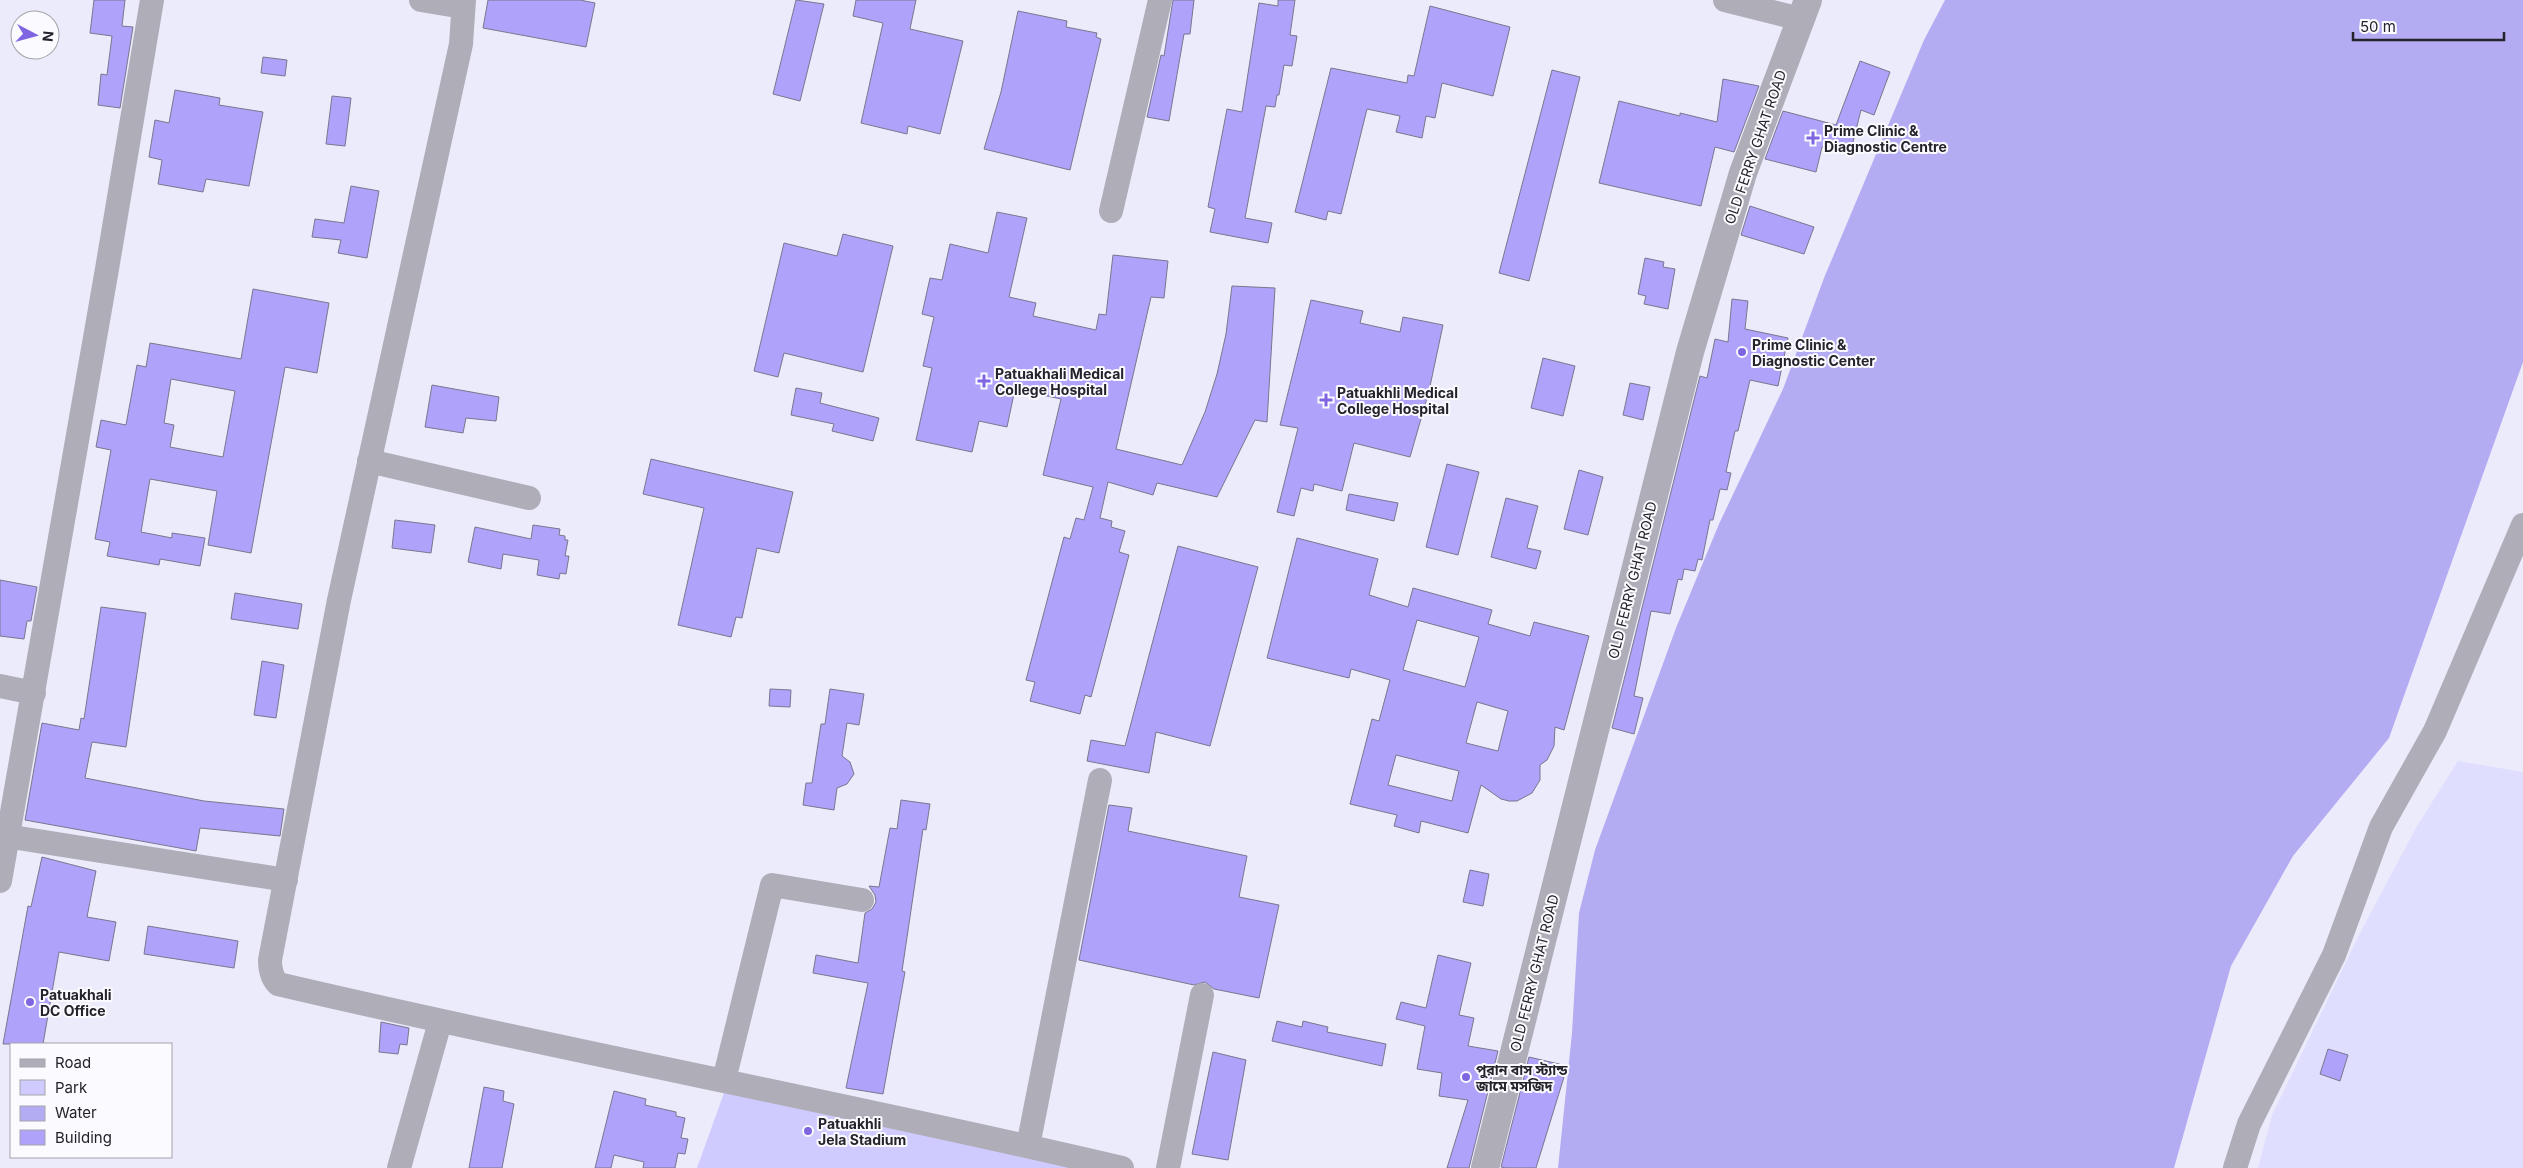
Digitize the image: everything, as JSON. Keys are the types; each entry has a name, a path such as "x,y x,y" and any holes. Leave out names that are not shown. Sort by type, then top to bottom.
{"street":[{"path":"0,882 4,836 34,693 152,0"},
{"path":"421,0 464,4 461,44 339,600 270,960 270,969 275,980 278,984 440,1022 724,1080 1122,1168"},
{"path":"1112,211 1160,0"},
{"path":"1725,0 1804,10"},
{"name":"OLD FERRY GHAT ROAD","path":"1485,1168 1690,352 1743,173 1804,10"},
{"path":"370,461 529,498"},
{"path":"2235,1168 2249,1124 2334,955 2381,827 2435,731 2523,525"},
{"path":"0,686 34,693"},
{"path":"1028,1146 1100,780"},
{"path":"4,836 286,880"},
{"path":"724,1080 772,885 862,900"},
{"path":"1168,1168 1202,995"},
{"path":"399,1168 440,1022"}],"shaded area":[{"path":"2458,761 2523,772 2523,1168 2258,1168 2272,1115 2359,935 2417,826"}],"green space":[{"name":"Patuakhli Jela Stadium","path":"724,1093 1085,1168 697,1168"}],"water":[{"path":"1945,0 2523,0 2523,362 2389,738 2293,856 2231,966 2174,1168 1558,1168 1572,1033 1579,913 1595,850 1676,628 1719,524 1783,389 1824,278 1924,40"}],"building":[{"path":"94,0 125,0 122,26 133,27 120,108 98,105 101,74 107,75 112,36 90,33"},
{"path":"488,0 580,0 595,3 586,47 483,28"},
{"path":"796,0 824,4 800,101 773,94"},
{"path":"856,0 916,0 910,29 963,41 940,134 908,126 907,134 861,123 883,23 853,16"},
{"path":"1173,0 1194,0 1190,34 1184,34 1169,121 1147,117 1161,55 1164,56"},
{"path":"1278,0 1295,0 1290,35 1297,36 1292,66 1284,65 1275,107 1266,106 1245,218 1272,223 1268,243 1210,232 1215,209 1208,207 1227,109 1242,112 1259,3 1278,6"},
{"path":"1430,6 1510,27 1493,96 1442,83 1435,118 1426,116 1422,138 1396,132 1400,116 1367,109 1341,214 1328,211 1326,220 1295,212 1331,68 1407,83 1408,75 1414,76"},
{"path":"1018,11 1067,21 1066,27 1097,33 1096,37 1101,39 1070,170 984,149 1001,92"},
{"path":"263,57 287,60 285,76 261,73"},
{"name":"Prime Clinic & Diagnostic Centre","path":"1860,61 1890,72 1874,115 1861,110 1850,154 1822,147 1816,172 1765,159 1783,111 1836,125"},
{"path":"1552,70 1580,77 1529,281 1499,273"},
{"path":"1723,79 1759,86 1734,152 1715,147 1701,206 1599,183 1619,101 1680,116 1680,113 1717,122"},
{"path":"175,90 220,98 219,105 263,112 249,186 206,179 203,192 158,184 162,160 149,157 155,120 169,123"},
{"path":"332,96 351,98 345,146 326,144"},
{"path":"351,186 379,191 367,258 338,253 341,240 312,237 315,219 344,223"},
{"path":"1750,206 1814,227 1804,254 1741,235"},
{"name":"Patuakhali Medical College Hospital","path":"997,212 1027,218 1009,297 1036,303 1033,316 1096,330 1099,314 1106,315 1113,255 1168,261 1164,298 1151,297 1116,449 1182,465 1205,412 1217,374 1226,334 1232,286 1275,288 1267,422 1255,420 1217,497 1157,483 1153,495 1108,482 1100,518 1112,521 1111,527 1125,531 1119,552 1129,555 1091,697 1085,695 1080,714 1030,701 1035,682 1026,680 1064,537 1070,539 1076,518 1084,520 1093,487 1043,475 1061,399 1015,389 1007,427 979,421 972,452 916,440 932,368 923,366 934,317 922,314 930,278 942,280 950,244 988,253"},
{"path":"843,234 893,246 863,372 784,353 778,377 754,371 784,243 837,256"},
{"path":"1645,258 1664,262 1663,267 1675,269 1668,309 1644,304 1646,296 1638,294"},
{"path":"253,289 329,303 317,373 285,367 251,553 208,545 217,491 150,479 141,532 172,538 172,533 205,538 200,566 160,559 159,565 107,556 110,542 95,539 111,450 96,447 101,420 126,425 137,365 146,367 150,343 241,359","holes":["171,379 235,391 223,457 170,447 174,425 164,423"]},
{"path":"1732,299 1748,301 1745,329 1788,338 1778,386 1750,380 1738,431 1735,431 1726,472 1731,473 1727,490 1720,489 1713,520 1710,520 1702,560 1698,559 1695,571 1684,569 1682,580 1678,579 1670,614 1651,611 1634,696 1643,698 1634,734 1612,728 1700,376 1707,378 1715,339 1728,342"},
{"path":"1311,300 1363,311 1360,323 1400,332 1403,317 1443,325 1429,391 1410,457 1354,443 1342,491 1314,484 1313,491 1301,488 1294,516 1277,512 1298,428 1280,425"},
{"path":"1543,358 1575,366 1563,416 1531,408"},
{"path":"1630,383 1650,387 1643,420 1623,415"},
{"path":"432,385 499,397 496,421 466,418 463,433 425,427"},
{"path":"796,388 822,393 820,403 879,418 873,441 832,431 834,424 791,415"},
{"path":"651,459 793,492 779,553 757,548 742,618 736,617 731,637 678,625 704,508 643,494"},
{"path":"1447,464 1479,472 1458,555 1426,547"},
{"path":"1579,470 1603,477 1588,535 1564,529"},
{"path":"1349,494 1398,503 1394,521 1346,510"},
{"path":"1506,498 1538,506 1527,548 1541,551 1536,569 1491,557"},
{"path":"395,520 435,525 431,553 392,548"},
{"path":"533,525 560,529 559,535 565,536 565,540 568,540 565,556 569,556 566,574 560,573 559,579 537,575 539,560 503,554 501,569 468,562 475,527 531,539"},
{"path":"1297,538 1378,559 1369,595 1408,607 1413,588 1492,610 1488,624 1530,636 1534,622 1589,636 1564,730 1555,727 1554,746 1547,760 1540,765 1540,780 1532,793 1517,801 1501,799 1481,785 1468,833 1421,821 1419,833 1394,826 1397,815 1350,804 1372,719 1379,721 1390,680 1351,669 1349,678 1267,658","holes":["1417,620 1479,637 1465,687 1403,670","1477,702 1508,711 1498,751 1466,743","1396,755 1459,771 1452,801 1388,785"]},
{"path":"1178,546 1258,567 1210,746 1156,732 1149,773 1087,761 1091,740 1125,746"},
{"path":"0,580 37,587 31,621 27,621 24,639 0,636"},
{"path":"235,593 302,604 298,629 231,619"},
{"path":"101,607 146,613 126,747 92,742 85,778 204,801 284,809 280,836 200,828 196,851 25,820 42,723 79,730 81,718 84,719"},
{"path":"262,661 284,665 276,718 254,715"},
{"path":"770,689 791,690 790,707 769,706"},
{"path":"830,689 864,694 859,725 847,723 842,756 850,762 854,774 847,784 837,788 834,810 803,805 806,783 812,783 821,724 825,724"},
{"path":"901,800 930,804 926,830 923,829 902,971 905,972 883,1094 846,1088 868,983 813,973 816,955 858,963 865,913 872,909 876,902 875,895 869,886 879,887 890,828 897,829"},
{"path":"1109,805 1132,808 1128,831 1247,856 1239,897 1279,905 1259,998 1214,989 1205,982 1194,985 1079,960"},
{"name":"Patuakhali DC Office","path":"42,857 96,871 87,917 116,922 109,961 59,952 43,1043 3,1044 28,906 31,907"},
{"path":"1470,870 1489,874 1483,906 1463,902"},
{"path":"148,926 238,941 234,968 144,954"},
{"path":"1438,955 1471,963 1459,1015 1474,1018 1468,1046 1498,1051 1469,1168 1447,1168 1468,1100 1439,1096 1442,1073 1417,1069 1425,1026 1396,1019 1401,1002 1426,1008"},
{"path":"1277,1021 1302,1027 1303,1021 1328,1027 1327,1032 1386,1044 1382,1066 1272,1041"},
{"path":"381,1022 409,1028 407,1045 400,1044 398,1054 379,1052"},
{"path":"2328,1049 2348,1055 2340,1081 2320,1074"},
{"path":"1213,1052 1246,1060 1228,1160 1192,1154"},
{"path":"1529,1057 1563,1065 1560,1076 1564,1077 1536,1168 1501,1167"},
{"path":"484,1087 504,1091 503,1101 514,1104 502,1168 469,1168"},
{"path":"614,1091 646,1099 645,1105 676,1112 676,1116 685,1118 681,1138 688,1139 685,1154 678,1153 675,1168 643,1168 644,1162 614,1155 611,1168 595,1168"}],"place":[{"name":"Prime Clinic & Diagnostic Centre","path":"1813,138"},
{"name":"Prime Clinic & Diagnostic Center","path":"1742,352"},
{"name":"Patuakhali Medical College Hospital","path":"984,381"},
{"name":"Patuakhli Medical College Hospital","path":"1326,400"},
{"name":"Patuakhali DC Office","path":"30,1002"},
{"name":"পুরান বাস স্ট্যান্ড জামে মসজিদ","path":"1466,1077"},
{"name":"Patuakhli Jela Stadium","path":"808,1131"}]}
